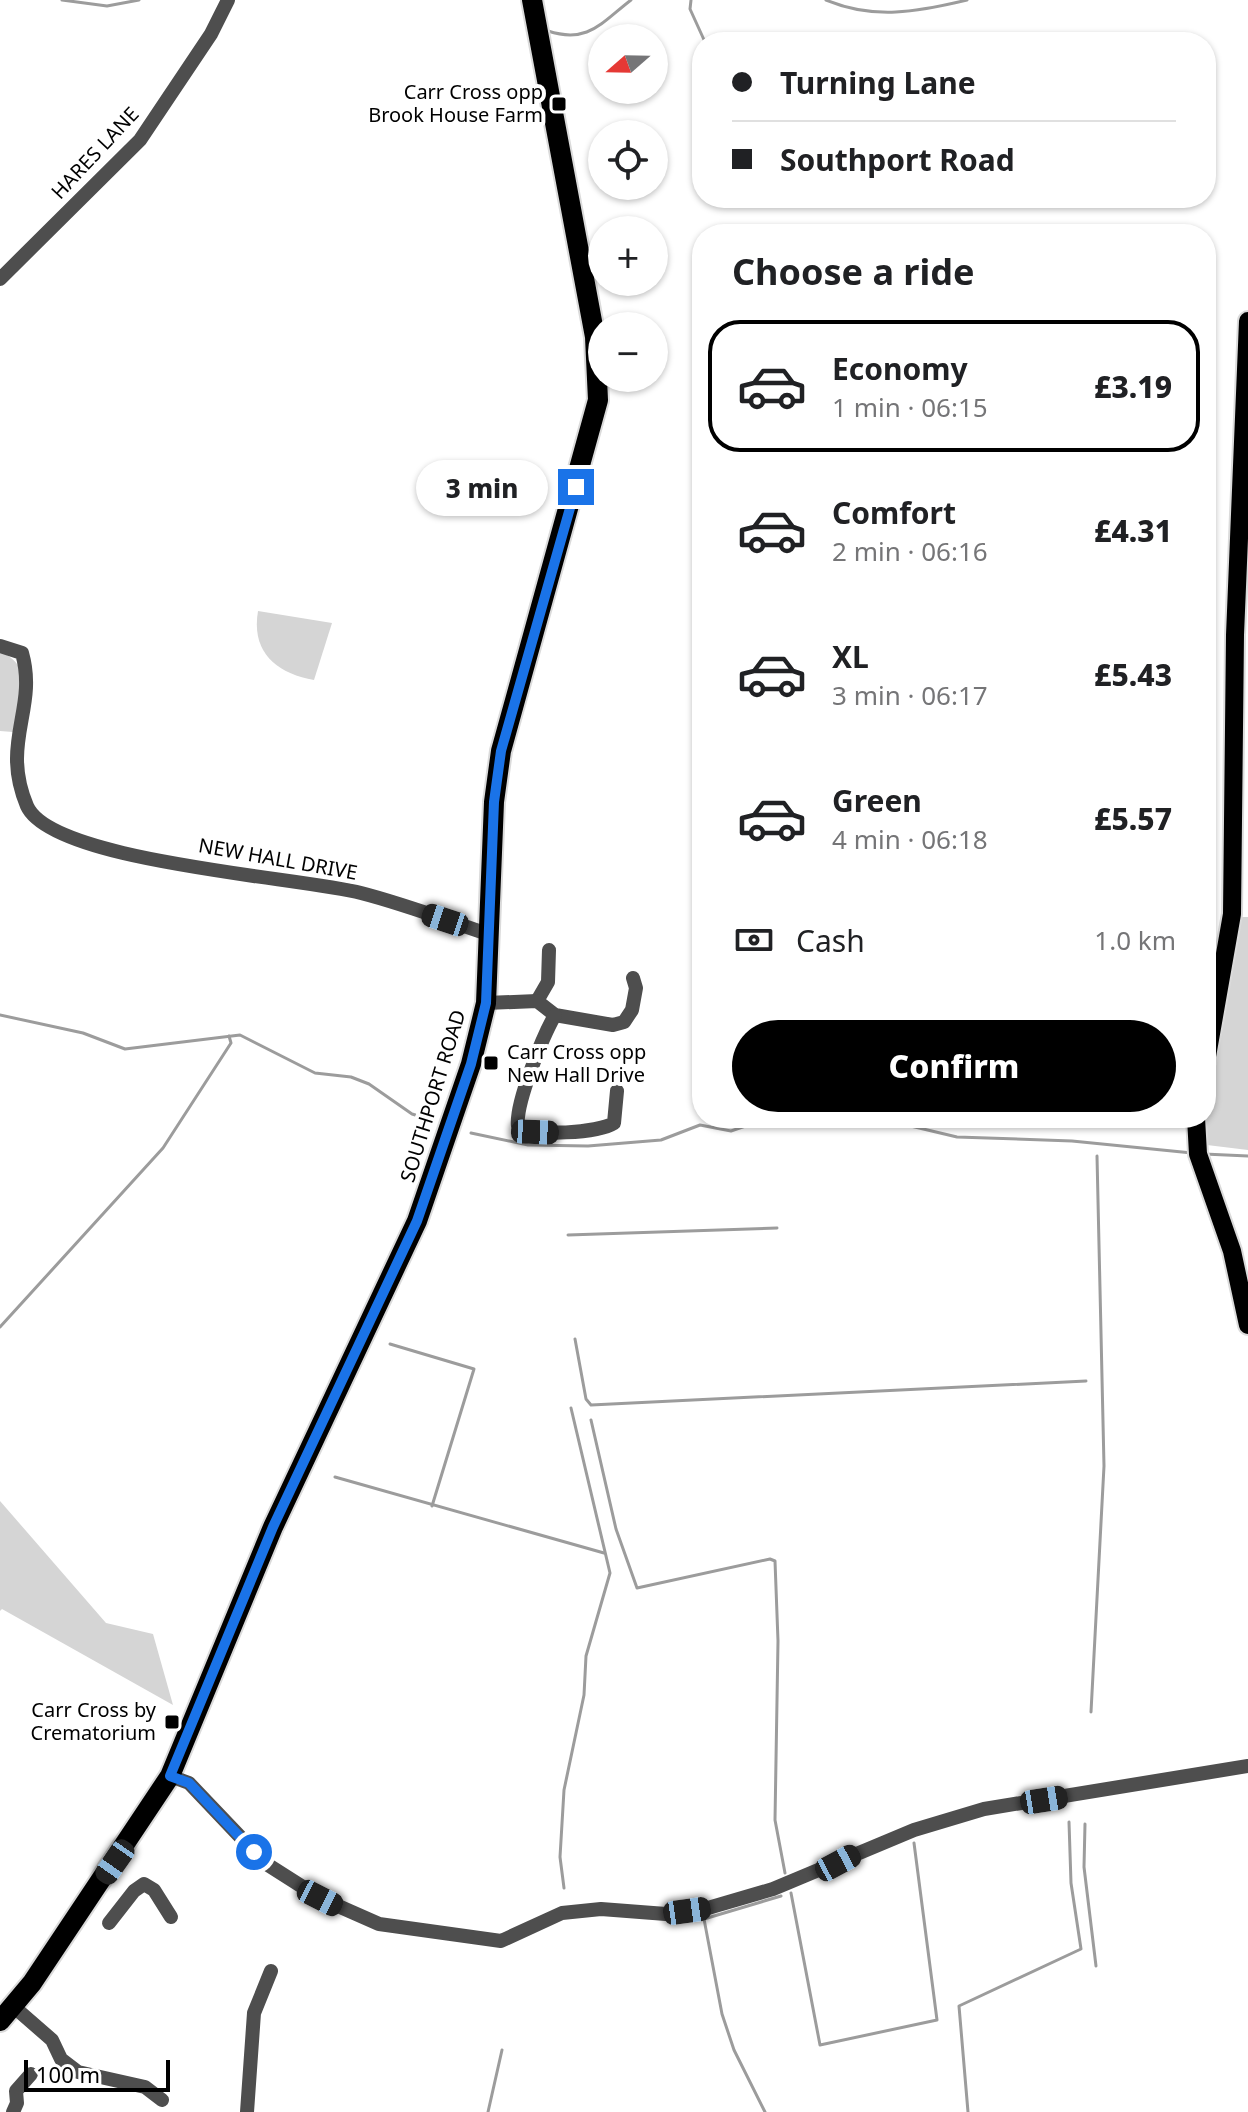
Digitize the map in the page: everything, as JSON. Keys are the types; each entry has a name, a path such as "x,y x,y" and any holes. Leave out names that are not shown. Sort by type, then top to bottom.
{"highway":[{"name":"SOUTHPORT ROAD","path":"6,2014 41,1970 170,1776 273,1527 417,1221 471,1064 486,1003 494,802 501,751 598,400 595,337 532,0"}],"main road":[{"path":"1216,1005 1232,914 1248,321"},
{"path":"1196,1128 1202,1170 1232,1251 1248,1325"}],"street":[{"name":"HARES LANE","path":"0,279 140,140 211,34 228,0"},
{"path":"0,646 22,653 29,676 7,774"},
{"name":"NEW HALL DRIVE","path":"7,774 28,810 59,835 118,853 359,893 488,934"},
{"path":"537,1001 548,982 549,950"},
{"path":"486,1003 537,1001 555,1015 613,1025 624,1022 632,1010 636,988 633,978"},
{"path":"555,1015 521,1097 516,1115 518,1126 524,1130 556,1132 605,1128 614,1123 617,1091"},
{"path":"170,1776 189,1783 265,1863 285,1879 330,1903 379,1924 501,1941 562,1913 601,1909 666,1914 708,1908 773,1889 914,1830 984,1809 1248,1766"},
{"path":"109,1923 134,1891 144,1884 169,1907"},
{"path":"247,2112 254,2013 271,1971"},
{"path":"6,2014 52,2040 61,2059 78,2072 145,2087 162,2100"},
{"path":"13,2112 17,2103 16,2091 31,2074"}],"shaded area":[{"path":"258,611 332,623 314,680 288,672 269,658 258,638"},
{"path":"0,651 12,659 23,676 22,696 13,732 0,731"},
{"path":"1241,917 1248,917 1248,1150 1207,1145 1206,1128 1216,1128 1216,1066"},
{"path":"0,1501 106,1623 153,1634 173,1705 2,1609 0,1611"}],"waterway":[{"path":"62,0 107,6 139,0"},
{"path":"548,31 574,35 584,33 631,0"},
{"path":"691,0 690,9 700,32"},
{"path":"826,0 879,12 931,8 967,0"},
{"path":"0,1015 83,1033 125,1049 240,1035 315,1073 351,1077 369,1084 412,1114 432,1120"},
{"path":"0,1327 163,1148 231,1043 229,1036"},
{"path":"471,1133 528,1145 588,1146 661,1140 692,1128"},
{"path":"716,1128 731,1131 740,1128"},
{"path":"919,1128 957,1137 1072,1141 1192,1153"},
{"path":"1204,1154 1248,1156"},
{"path":"1091,1712 1104,1466 1097,1156"},
{"path":"568,1235 777,1228"},
{"path":"575,1339 586,1399 591,1405 1086,1381"},
{"path":"390,1344 474,1369 432,1506"},
{"path":"564,1888 560,1857 564,1790 584,1695 586,1656 610,1573 571,1408"},
{"path":"591,1420 616,1529 637,1588 770,1559 775,1561 778,1641 775,1820 785,1873"},
{"path":"335,1477 604,1553"},
{"path":"968,2112 959,2006 1081,1949 1071,1883 1069,1822"},
{"path":"1085,1824 1084,1867 1096,1966"},
{"path":"791,1893 820,2045 937,2020 914,1843"},
{"path":"765,2112 734,2050 722,2014 704,1919 781,1896"},
{"path":"488,2112 502,2050"}],"place":[{"name":"Carr Cross opp Brook House Farm","path":"559,104"},
{"name":"Carr Cross opp New Hall Drive","path":"491,1063"},
{"name":"Carr Cross by Crematorium","path":"172,1722"}],"route":[{"path":"254,1852 189,1783 170,1776 273,1527 417,1221 438,1168 471,1064 486,1003 494,802 501,751 576,487"}]}
